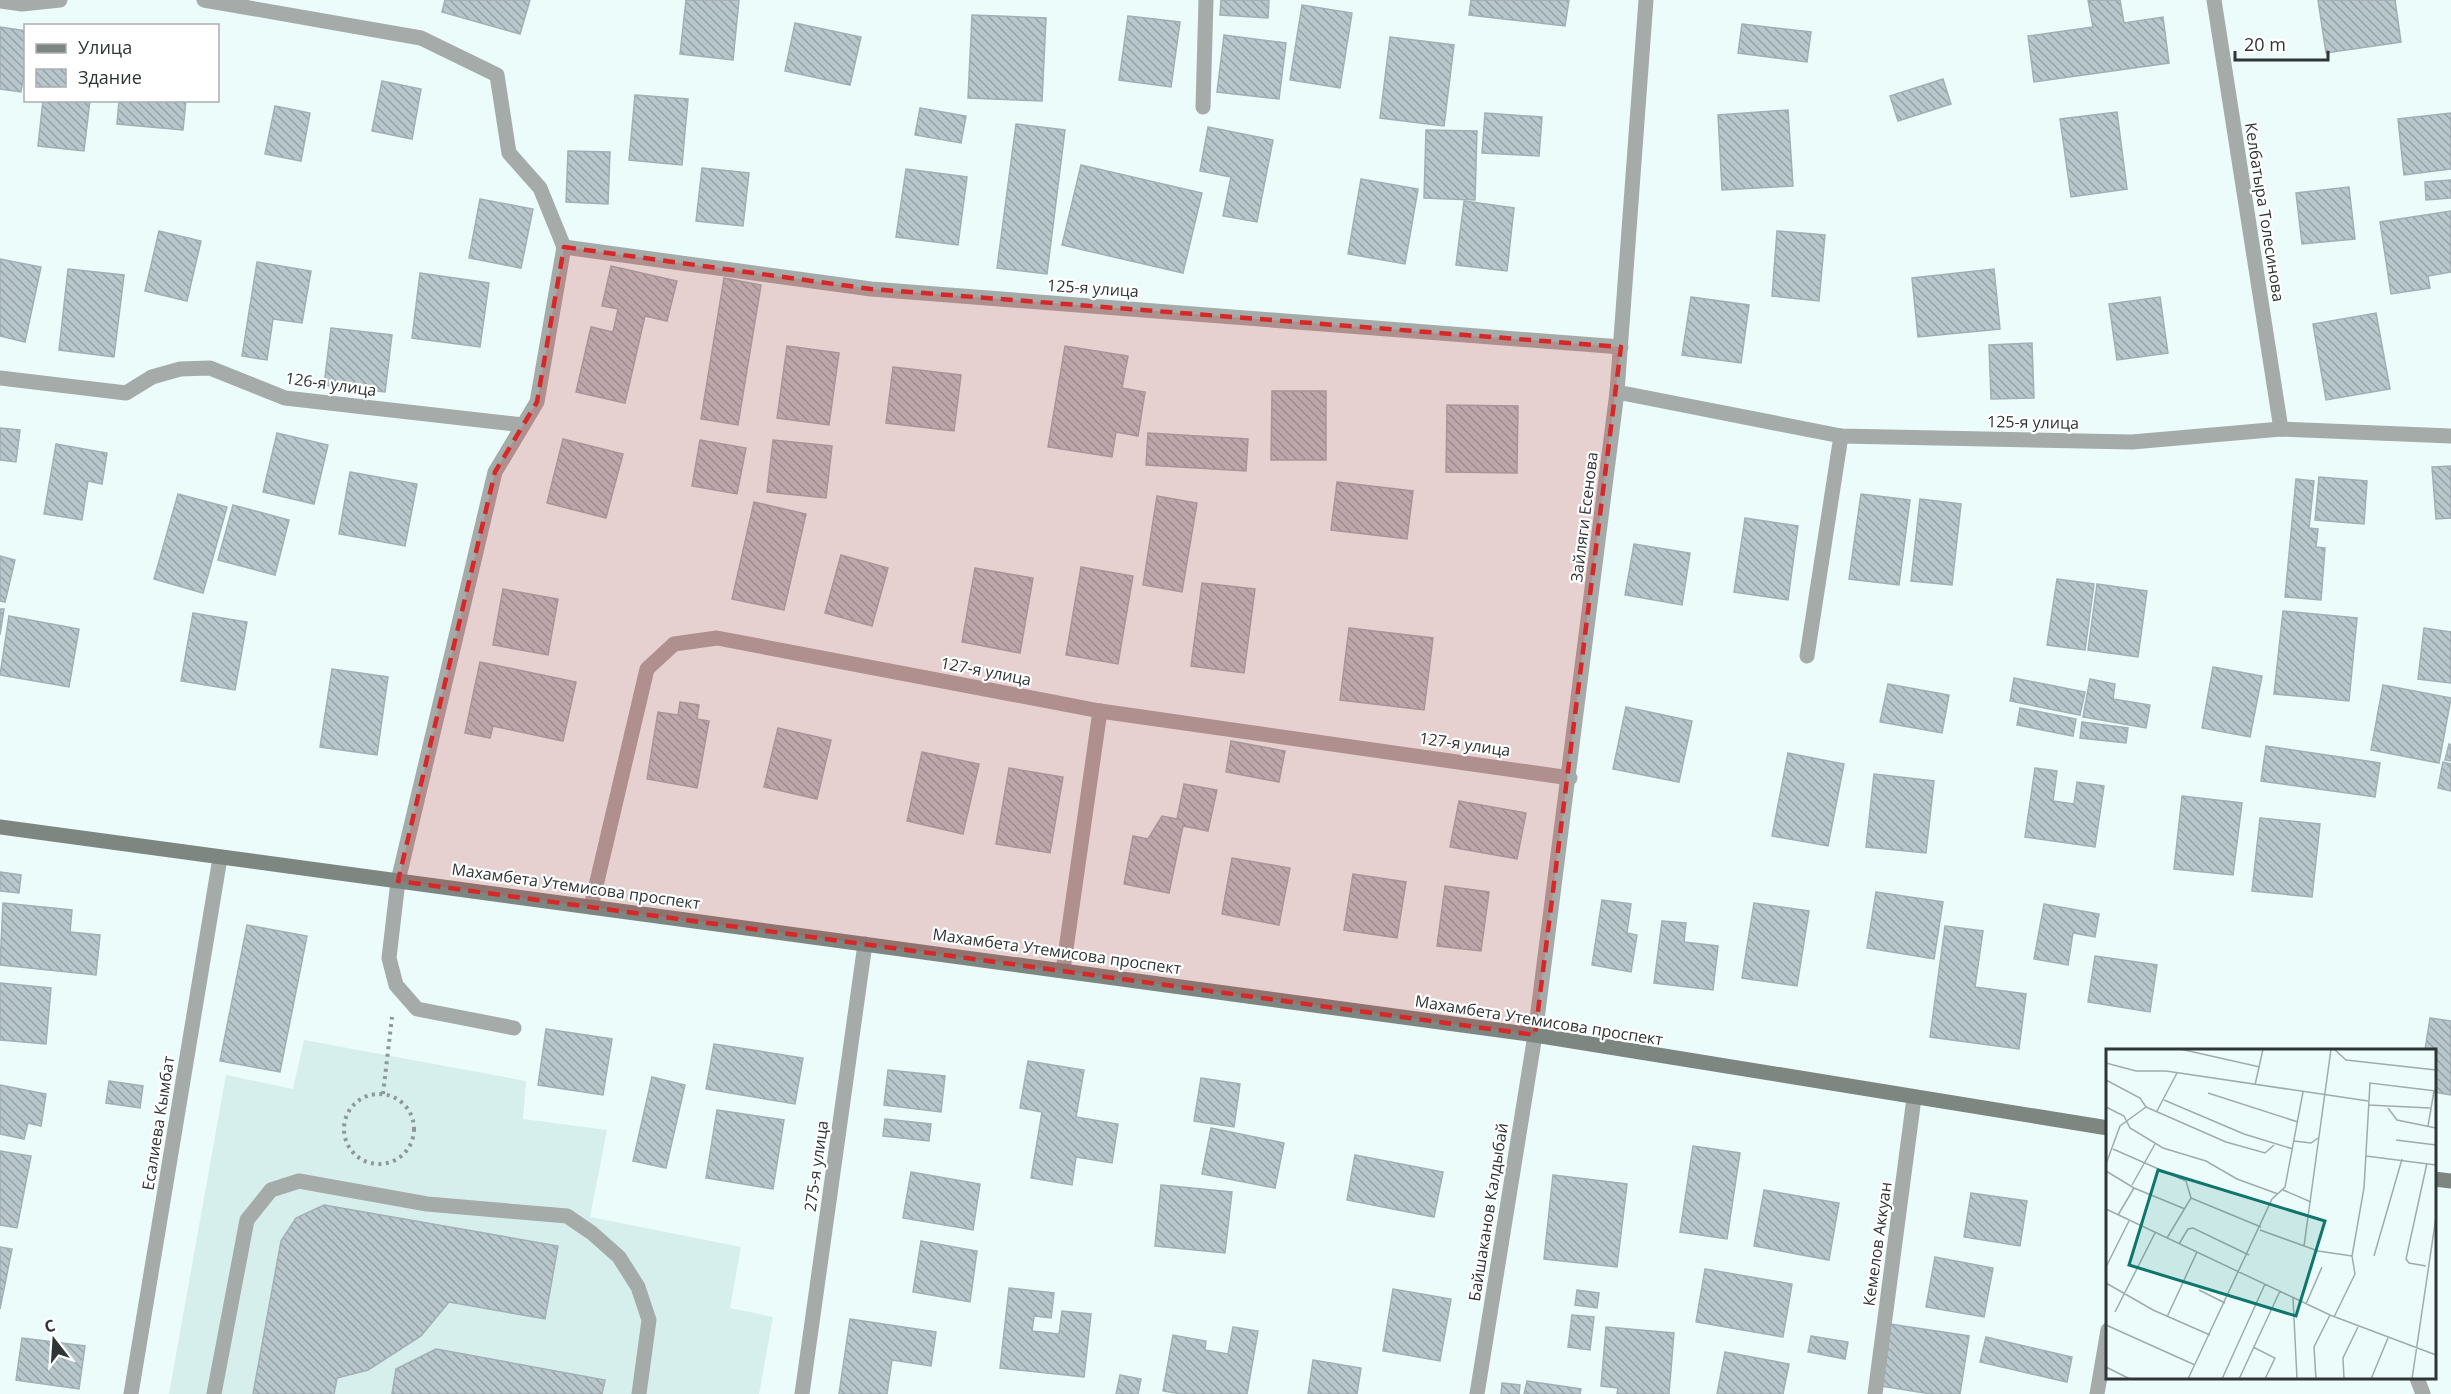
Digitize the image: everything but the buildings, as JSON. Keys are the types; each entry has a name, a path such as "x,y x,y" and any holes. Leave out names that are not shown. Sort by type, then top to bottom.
{"street":[{"path":"0,1 22,4 60,0"},
{"path":"204,0 421,38 497,75 509,153 540,188 564,247 537,402 495,472 398,881 389,958 396,985 417,1009 513,1029"},
{"path":"1203,107 1206,0"},
{"name":"Зайляги Есенова","path":"1535,1035 1570,778 1617,392 1646,0"},
{"name":"Келбатыра Толесинова","path":"2214,0 2281,429"},
{"name":"125-я улица","path":"564,247 871,289 1621,347"},
{"name":"126-я улица","path":"0,378 126,393 152,377 180,369 210,368 285,398 523,426"},
{"name":"125-я улица","path":"1617,392 1841,436 2132,442 2281,429 2451,436"},
{"path":"1807,656 1841,436"},
{"name":"127-я улица","path":"591,907 647,669 674,644 717,638 1100,711 1570,778"},
{"path":"1064,970 1100,711"},
{"name":"Махамбета Утемисова проспект","path":"0,827 1535,1035 2106,1128"},
{"name":"Есалиева Кымбат","path":"131,1394 220,858"},
{"name":"275-я улица","path":"802,1394 865,944"},
{"name":"Байшаканов Калдыбай","path":"1477,1394 1535,1035"},
{"name":"Кемелов Аккуан","path":"1875,1394 1914,1098"},
{"path":"2436,1179 2451,1181"},
{"path":"214,1394 247,1220 271,1190 299,1181 427,1204 567,1216 592,1233 619,1257 638,1287 649,1320 639,1394"},
{"path":"2097,1394 2106,1342"},
{"path":"2418,1379 2423,1394"}],"path":[{"path":"383,1094 396,985"},
{"path":"383,1094 404,1105 414,1125 413,1137 400,1157 378,1164 367,1162 350,1148 344,1127 352,1106 372,1095 383,1094"}],"highlighted area":[{"path":"564,247 871,289 1621,347 1535,1035 398,881 495,472 537,402"}],"shaded area":[{"path":"304,1040 526,1081 523,1119 607,1130 590,1217 741,1247 730,1308 773,1317 759,1394 169,1394 226,1075 293,1089"}]}
